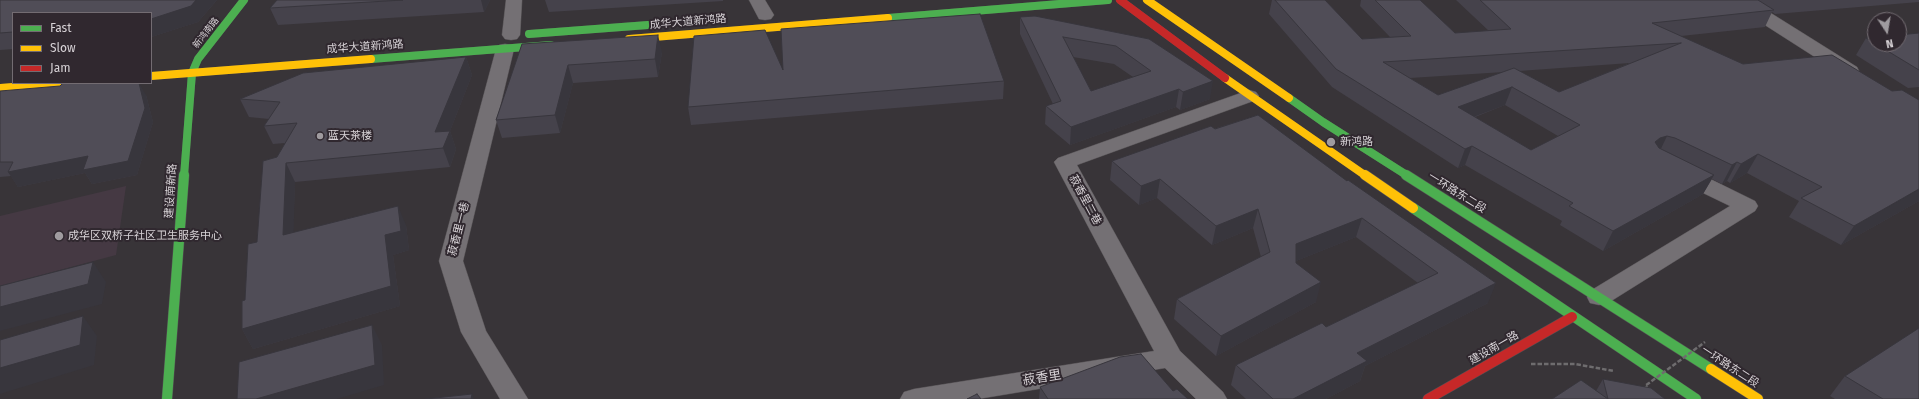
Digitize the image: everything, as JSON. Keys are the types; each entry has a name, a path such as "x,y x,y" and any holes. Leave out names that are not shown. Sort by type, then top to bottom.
{"main road":[{"name":"新鸿南路","path":"194,59 244,0"},
{"name":"成华大道新鸿路","path":"623,39 1108,0"},
{"path":"1120,0 1249,96 1572,317 1696,399"},
{"name":"一环路东二段","path":"1147,0 1324,122 1758,399"},
{"name":"成华大道新鸿路","path":"152,76 192,73 654,24"},
{"name":"成华大道新鸿路","path":"506,40 560,44"},
{"path":"194,59 214,58"},
{"name":"建设南新路","path":"167,399 194,59"},
{"path":"0,88 51,84"},
{"name":"建设南一路","path":"1428,399 1572,317"}],"street":[{"name":"菽香里一巷","path":"514,0 506,40 451,261 474,332 514,399"},
{"path":"1738,0 1863,79"},
{"name":"菽香里二巷","path":"1213,399 1171,358 1065,162 1249,96"},
{"path":"1599,297 1747,206 1665,165"},
{"name":"菽香里","path":"914,399 1171,358"}],"path":[{"path":"1645,386 1705,342"},
{"path":"1528,364 1575,364 1621,374"},
{"path":"1639,383 1652,390"}],"shaded area":[{"name":"成华区双桥子社区卫生服务中心","path":"126,186 116,255 0,286 0,216"}],"building":[{"path":"0,0 196,0 191,6 152,19 152,12 12,12 12,32 0,33"},
{"path":"277,0 403,0 270,8"},
{"path":"1275,0 1325,0 1362,39 1411,36 1375,0 1420,0 1455,33 1511,29 1480,0 1758,0 1774,10 1652,23 1743,64 1832,55 1892,91 1902,90 1919,100 1919,189 1854,226 1801,198 1822,187 1758,154 1741,164 1737,162 1732,165 1675,138 1667,136 1660,138 1655,142 1659,148 1714,175 1613,231 1569,206 1573,203 1472,146 1465,149 1336,69","holes":["1681,43 1559,92 1514,68 1438,95 1383,62","1512,87 1580,125 1531,150 1458,107"]},
{"path":"980,14 1004,81 688,107 694,36 765,30 783,70 781,29"},
{"path":"1035,16 1149,39 1213,81 1183,92 1179,89 1071,127 1046,106 1061,101 1020,17","holes":["1063,37 1116,46 1151,71 1091,91"]},
{"path":"1919,33 1919,70 1889,52 1907,52 1907,34"},
{"path":"658,35 655,59 568,65 555,115 496,120 522,44"},
{"path":"466,57 435,132 450,131 443,148 286,163 283,235 398,206 401,231 385,235 391,286 242,329 242,301 245,300 248,244 257,242 263,161 277,157 297,123 264,126 280,102 240,99 303,73"},
{"path":"62,84 139,84 145,108 128,161 83,170 88,156 8,172 13,162 0,162 0,91 60,86"},
{"path":"1258,115 1347,181 1348,180 1496,283 1357,353 1367,361 1293,399 1273,399 1236,365 1322,323 1326,327 1438,273 1362,218 1296,244 1296,263 1321,282 1221,336 1177,299 1270,252 1258,209 1216,226 1160,179 1141,186 1112,161 1211,126 1215,129"},
{"path":"93,262 88,284 0,307 0,286"},
{"path":"83,316 80,345 0,368 0,340"},
{"path":"372,325 375,365 256,399 237,399 239,362"},
{"path":"1919,328 1919,399 1883,399 1845,376"},
{"path":"1141,354 1173,391 1177,389 1188,399 1048,399 1040,387 1120,357"},
{"path":"1603,379 1651,388 1665,399 1608,399"},
{"path":"1581,380 1608,399 1552,399"},
{"path":"472,394 471,399 425,399"},
{"path":"977,394 981,399 967,399"}],"traffic: fast":[{"path":"167,399 192,73 198,59 244,0"},
{"path":"888,18 1108,0"},
{"path":"529,34 648,25"},
{"path":"371,59 551,45"},
{"path":"1289,98 1323,122 1711,369"},
{"path":"1413,208 1696,399"}],"traffic: slow":[{"path":"1147,0 1289,98"},
{"path":"629,39 888,18"},
{"path":"152,76 371,59"},
{"path":"1225,78 1413,208"},
{"path":"0,88 52,84"},
{"path":"1711,369 1758,399"}],"traffic: jam":[{"path":"1120,0 1225,78"},
{"path":"1428,399 1572,317"}],"place":[{"name":"蓝天茶楼","path":"320,136"},
{"name":"新鸿路","path":"1331,142"},
{"name":"成华区双桥子社区卫生服务中心","path":"59,236"}]}
